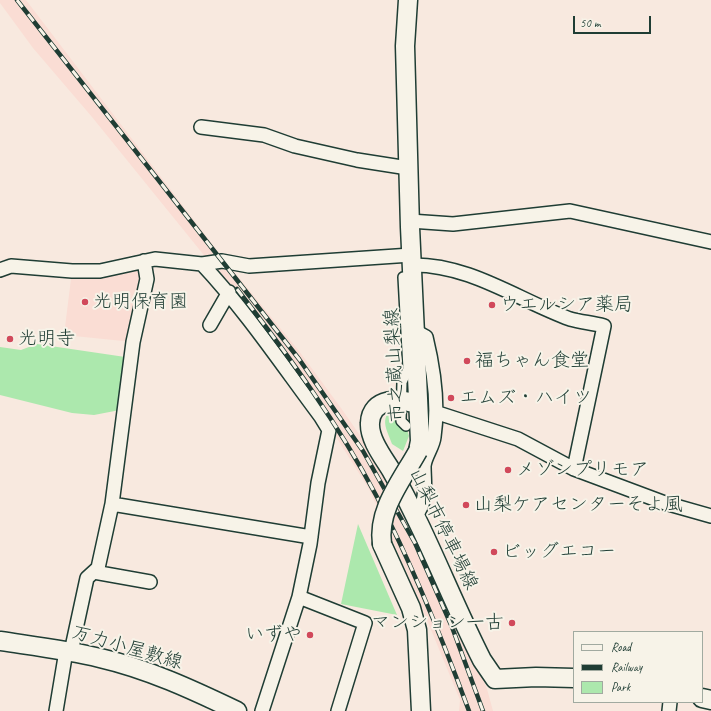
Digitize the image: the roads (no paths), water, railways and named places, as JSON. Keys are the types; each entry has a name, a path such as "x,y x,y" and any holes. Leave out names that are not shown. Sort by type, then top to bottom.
{"main road":[{"name":"市之蔵山梨線","path":"408,0 405,46 404,167 410,221 408,258 415,331 420,441 418,451 391,498 382,521 380,532 382,544 411,608 417,630 421,711"},
{"name":"山梨市停車場線","path":"418,405 401,400 388,401 378,407 374,412 370,424 375,441 416,515 477,649 495,679 536,677 573,678"},
{"name":"万力小屋敷線","path":"0,641 68,651 100,658 149,672 188,687 237,711"}],"street":[{"path":"400,0 397,56 408,258 408,369 402,382 401,420 406,426"},
{"path":"201,127 264,135 295,146 349,158 404,167"},
{"path":"410,221 453,224 570,211 711,242"},
{"path":"0,270 11,266 72,271 100,270 155,259 202,264 222,261 249,266 408,258 455,270 571,319 604,326 574,469"},
{"path":"56,711 68,651 87,578 98,568 112,504 133,342 147,279 144,261"},
{"path":"202,264 228,292 321,417 329,430 318,483 311,537 299,597 262,711"},
{"path":"210,325 228,292"},
{"path":"415,331 426,337 432,364 438,413 434,440 424,465 426,476 423,507 416,515"},
{"path":"438,413 518,440 574,469 665,503 711,516"},
{"path":"112,504 311,537"},
{"path":"94,572 150,582"},
{"path":"299,597 365,623 338,711"}],"railway":[{"path":"17,0 299,359 363,451 415,543 452,627 483,711"},
{"path":"237,289 312,390 346,443 377,497 403,549 426,602 469,711"}],"place":[{"name":"光明保育園","path":"85,302"},
{"name":"ウエルシア薬局","path":"492,305"},
{"name":"光明寺","path":"10,339"},
{"name":"福ちゃん食堂","path":"467,361"},
{"name":"エムズ・ハイツ","path":"451,398"},
{"name":"メゾンプリモア","path":"508,470"},
{"name":"山梨ケアセンターそよ風","path":"466,505"},
{"name":"ビッグエコー","path":"494,552"},
{"name":"マンション一古","path":"512,623"},
{"name":"いずや","path":"310,635"}]}
